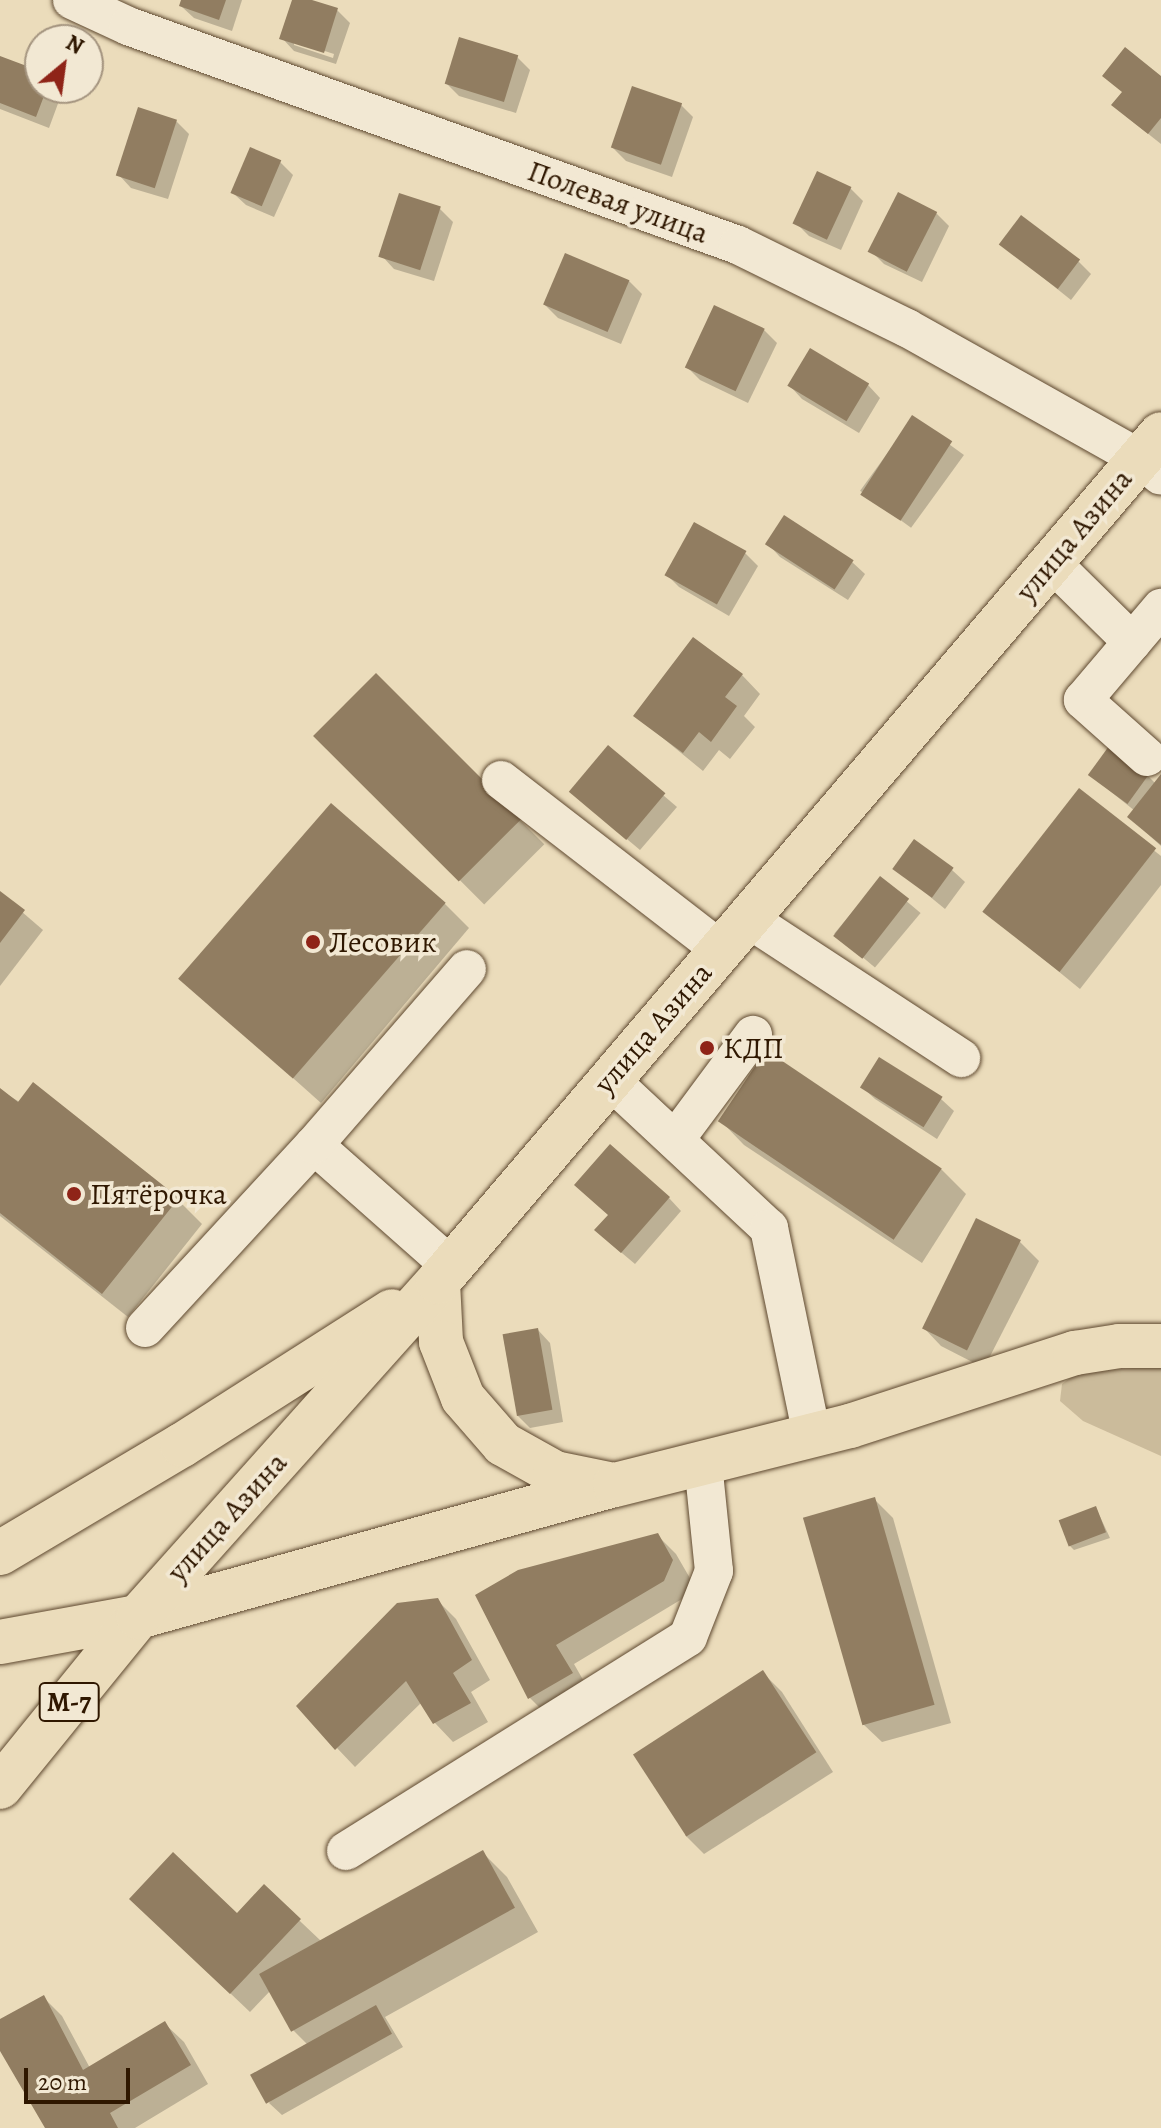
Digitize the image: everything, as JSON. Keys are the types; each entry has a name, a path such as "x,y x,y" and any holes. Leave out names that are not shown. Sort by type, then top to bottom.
{"main road":[{"name":"улица Азина","path":"138,1617 444,1274 1051,562 1154,456"},
{"path":"444,1274 441,1342 463,1398 503,1444 555,1473 615,1485"},
{"path":"0,1553 182,1445 444,1274"},
{"path":"0,1642 138,1617 615,1485 812,1435 1075,1353 1119,1346 1161,1346"},
{"name":"М-7","path":"0,1787 138,1617"}],"street":[{"name":"Полевая улица","path":"72,0 128,26 738,245 907,328 1154,456"},
{"path":"1051,562 1132,642"},
{"path":"1147,757 1083,700 1161,608"},
{"path":"501,780 734,934 961,1058"},
{"path":"145,1328 314,1145 467,969"},
{"path":"675,1140 753,1035"},
{"path":"609,1079 769,1228 812,1435"},
{"path":"314,1145 444,1274"},
{"path":"346,1851 688,1637 714,1571 703,1463"}],"shaded area":[{"path":"1161,1366 1161,1456 1083,1421 1060,1401 1062,1384 1078,1372"}],"building":[{"path":"181,0 226,0 219,20 179,6"},
{"path":"292,0 312,0 338,8 324,53 279,39"},
{"path":"459,37 518,55 504,102 445,84"},
{"path":"1125,47 1161,76 1161,118 1148,134 1111,105 1122,92 1102,76"},
{"path":"0,56 24,65 24,104 41,104 36,117 0,103"},
{"path":"632,86 682,103 661,165 611,147"},
{"path":"138,107 177,120 155,188 116,175"},
{"path":"250,147 281,160 262,206 230,193"},
{"path":"817,171 851,187 827,240 792,224"},
{"path":"898,192 937,212 907,272 868,252"},
{"path":"399,193 441,207 420,270 378,257"},
{"path":"1021,215 1080,260 1058,289 999,245"},
{"path":"565,253 629,280 608,332 543,305"},
{"path":"714,305 765,329 736,391 685,368"},
{"path":"810,348 869,384 846,421 787,386"},
{"path":"912,415 952,441 901,521 860,495"},
{"path":"784,515 854,560 835,590 765,544"},
{"path":"694,522 746,551 717,604 664,575"},
{"path":"693,637 743,674 725,697 737,706 711,742 699,732 683,753 633,716"},
{"path":"376,673 522,819 459,882 313,736"},
{"path":"608,745 665,793 626,840 569,792"},
{"path":"1109,746 1149,775 1127,804 1088,775"},
{"path":"1161,774 1161,845 1127,817"},
{"path":"1079,788 1156,848 1060,972 982,912"},
{"path":"331,803 446,903 293,1079 178,979"},
{"path":"914,839 954,868 932,898 892,869"},
{"path":"880,876 909,899 862,959 833,936"},
{"path":"0,891 25,910 0,943"},
{"path":"766,1050 942,1169 894,1240 718,1121"},
{"path":"879,1057 943,1097 924,1127 860,1088"},
{"path":"33,1082 179,1198 102,1294 0,1213 0,1088 18,1102"},
{"path":"610,1144 670,1197 621,1253 594,1230 608,1215 574,1185"},
{"path":"976,1218 1021,1240 967,1350 922,1329"},
{"path":"538,1328 552,1410 517,1416 503,1334"},
{"path":"875,1497 935,1705 862,1725 803,1518"},
{"path":"1096,1506 1106,1532 1069,1546 1059,1520"},
{"path":"658,1533 673,1560 664,1581 556,1645 573,1673 528,1699 475,1595 518,1570"},
{"path":"438,1598 472,1660 453,1673 471,1703 433,1724 406,1681 335,1750 296,1706 397,1603"},
{"path":"763,1670 816,1752 686,1837 633,1754"},
{"path":"483,1850 515,1908 291,2032 259,1974"},
{"path":"173,1852 237,1913 264,1884 301,1919 230,1994 129,1899"},
{"path":"44,1995 83,2070 165,2021 191,2065 110,2113 118,2128 45,2128 0,2051 0,2019"},
{"path":"376,2005 392,2034 266,2104 250,2075"}],"place":[{"name":"Лесовик","path":"313,942"},
{"name":"КДП","path":"707,1048"},
{"name":"Пятёрочка","path":"74,1194"}]}
